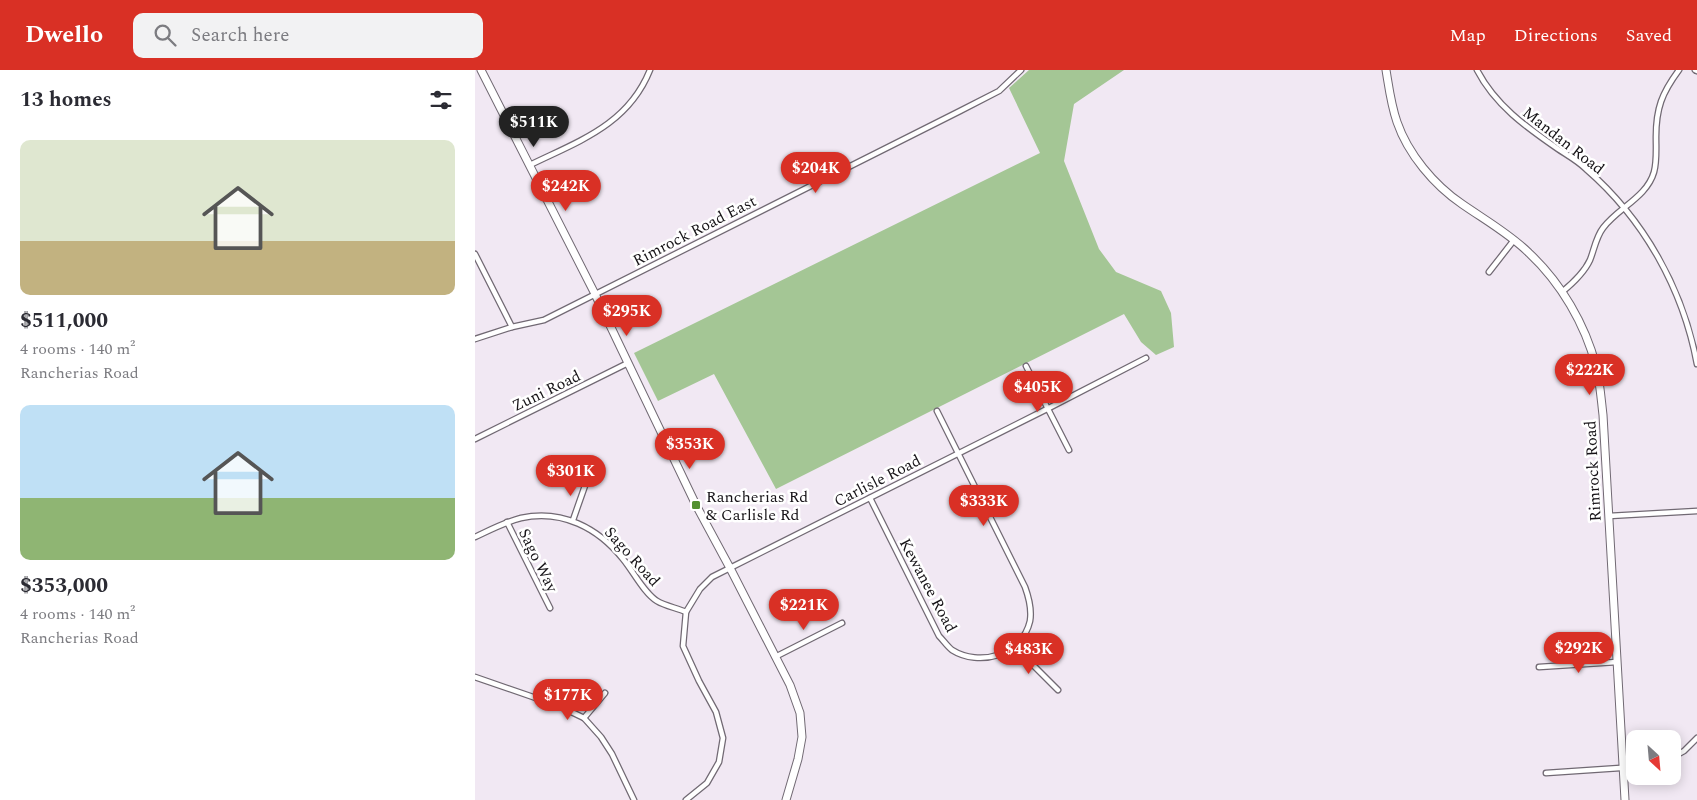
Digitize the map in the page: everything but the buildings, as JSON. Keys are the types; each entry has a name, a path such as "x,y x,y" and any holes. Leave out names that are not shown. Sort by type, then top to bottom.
{"street":[{"path":"481,70 595,294 681,475 795,699 802,737 786,800"},
{"path":"530,166 587,137 615,120 636,97 650,70"},
{"name":"Rimrock Road East","path":"475,339 512,327 544,320 999,91 1021,70"},
{"name":"Rimrock Road","path":"1386,70 1391,103 1397,124 1430,176 1460,203 1514,240 1529,253 1562,292 1588,340 1599,379 1603,415 1625,800"},
{"name":"Mandan Road","path":"1477,70 1493,95 1511,114 1526,128 1585,168 1624,208 1645,235 1677,294 1686,320 1697,364"},
{"path":"1562,292 1583,271 1589,262 1602,229 1638,196 1648,184 1654,172 1656,122 1661,101 1667,85 1679,70"},
{"path":"1489,272 1514,240"},
{"path":"475,254 512,327"},
{"name":"Carlisle Road","path":"686,800 707,784 719,762 723,738 716,712 683,646 686,612 700,589 712,577 1146,358"},
{"name":"Zuni Road","path":"475,439 628,363"},
{"path":"1026,366 1069,450"},
{"path":"937,411 1025,587 1031,604 1030,622 1024,635 1015,646 1058,690"},
{"path":"573,520 587,480"},
{"name":"Kewanee Road","path":"870,498 939,636 951,649 969,658 991,658 1015,646"},
{"path":"1609,516 1697,511"},
{"name":"Sago Road","path":"475,537 507,522 523,518 545,516 573,520 599,534 622,558 656,600 686,612"},
{"name":"Sago Way","path":"507,522 549,608"},
{"path":"775,657 842,623"},
{"path":"1539,667 1617,662"},
{"path":"475,677 559,706 584,718 601,737 634,800"},
{"path":"584,718 605,693"},
{"path":"1681,753 1697,738"},
{"path":"1546,773 1626,768"}],"green space":[{"path":"1029,70 1124,70 1074,104 1064,161 1099,249 1116,272 1161,291 1171,313 1174,347 1156,355 1141,342 1124,314 776,489 714,374 658,401 634,353 1040,153 1009,88"}],"place":[{"name":"Rancherias Rd & Carlisle Rd","path":"696,505"}]}
